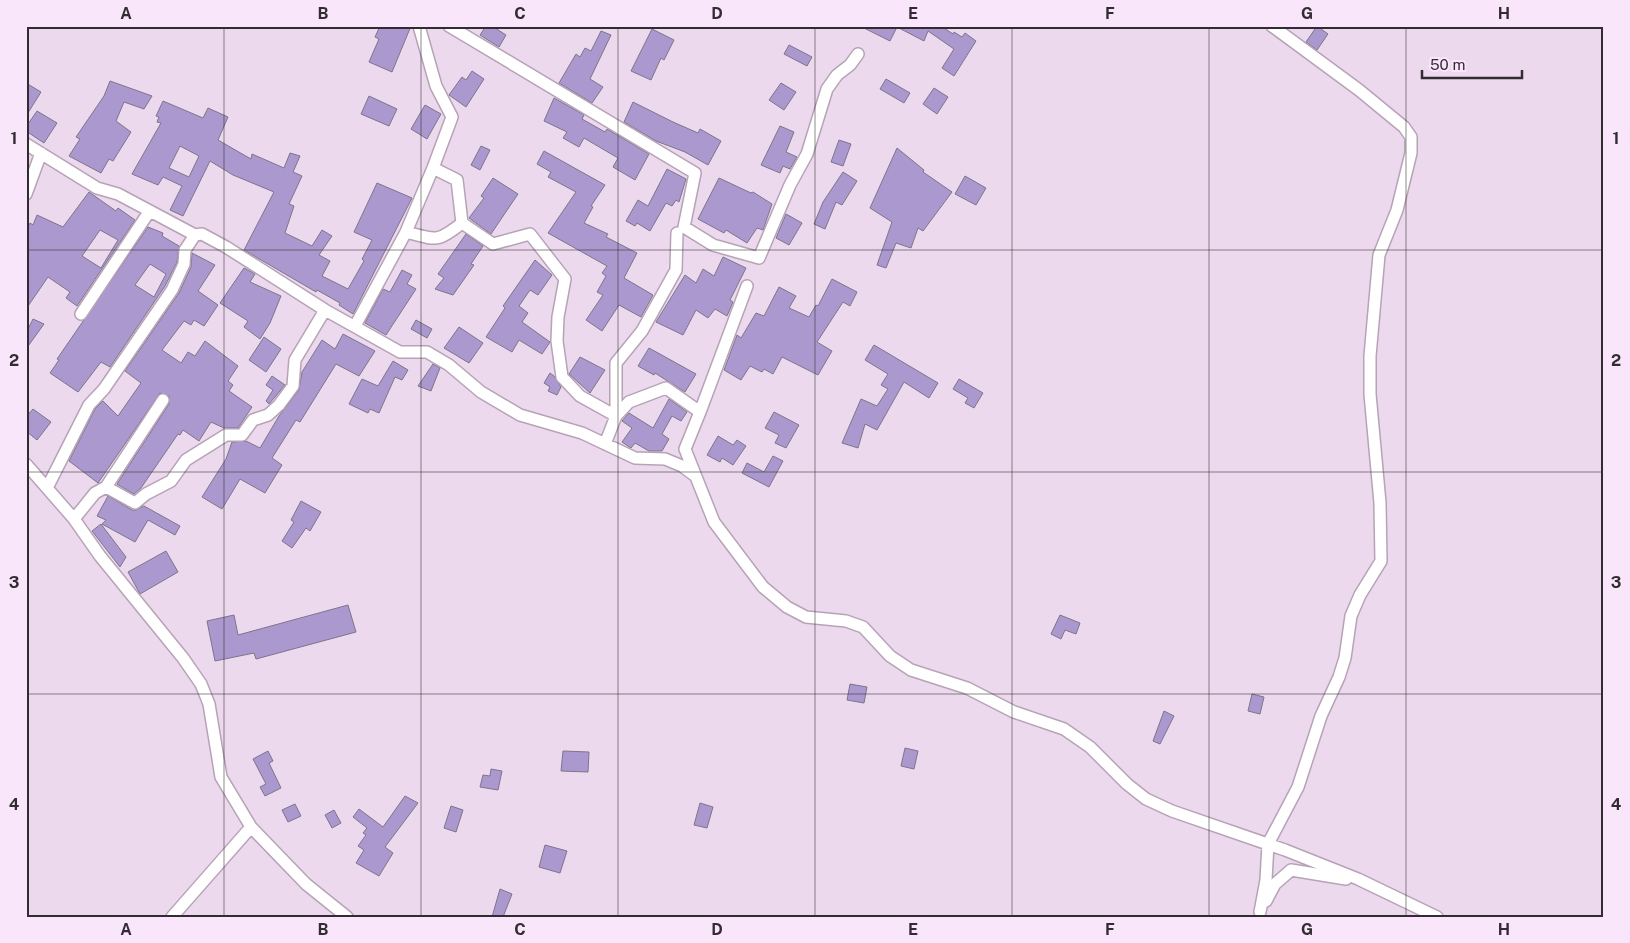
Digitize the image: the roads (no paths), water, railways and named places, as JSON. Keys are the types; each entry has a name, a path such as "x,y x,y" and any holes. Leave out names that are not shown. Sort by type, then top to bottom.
{"street":[{"path":"355,326 406,232 452,117 436,86 419,26"},
{"path":"449,26 695,173 684,227 713,245 759,258 790,185 807,154 827,89 837,74 850,65 858,54"},
{"path":"1259,914 1266,880 1268,844 1298,788 1321,716 1339,677 1345,658 1351,616 1360,595 1381,562 1380,503 1370,394 1370,356 1379,255 1397,210 1411,153 1410,137 1404,127 1359,90 1272,26"},
{"path":"26,144 97,188 118,194 195,235 202,234 226,247 326,310 400,352 427,352 449,365 481,392 520,415 582,433 635,458 664,459 682,466 694,475"},
{"path":"26,194 41,153"},
{"path":"433,168 458,180 462,223"},
{"path":"80,314 149,212"},
{"path":"406,232 435,240 448,235 462,223"},
{"path":"462,223 493,244 530,234 560,271 566,279 558,317 557,341 562,378 580,396 616,416"},
{"path":"616,416 616,363 642,330 676,270 677,232"},
{"path":"48,486 89,405 104,389 172,290 184,264 185,250 195,235"},
{"path":"747,286 685,448 714,522 763,587 787,607 806,617 846,622 863,627 890,656 911,670 967,688 1014,712 1064,729 1090,747 1127,784 1146,799 1172,811 1268,844 1358,879 1437,917"},
{"path":"106,487 135,503 146,494 171,481 186,460 226,435 242,435 253,420 268,415 279,405 293,386 296,360 326,310"},
{"path":"605,444 616,416 629,402 666,388 700,412"},
{"path":"74,519 96,493 106,487 163,400"},
{"path":"26,464 48,486 100,556 183,658 201,684 209,704 222,777 251,828 306,884 347,917"},
{"path":"172,917 251,828"},
{"path":"1259,914 1275,884 1291,870 1340,879 1358,879"}]}
